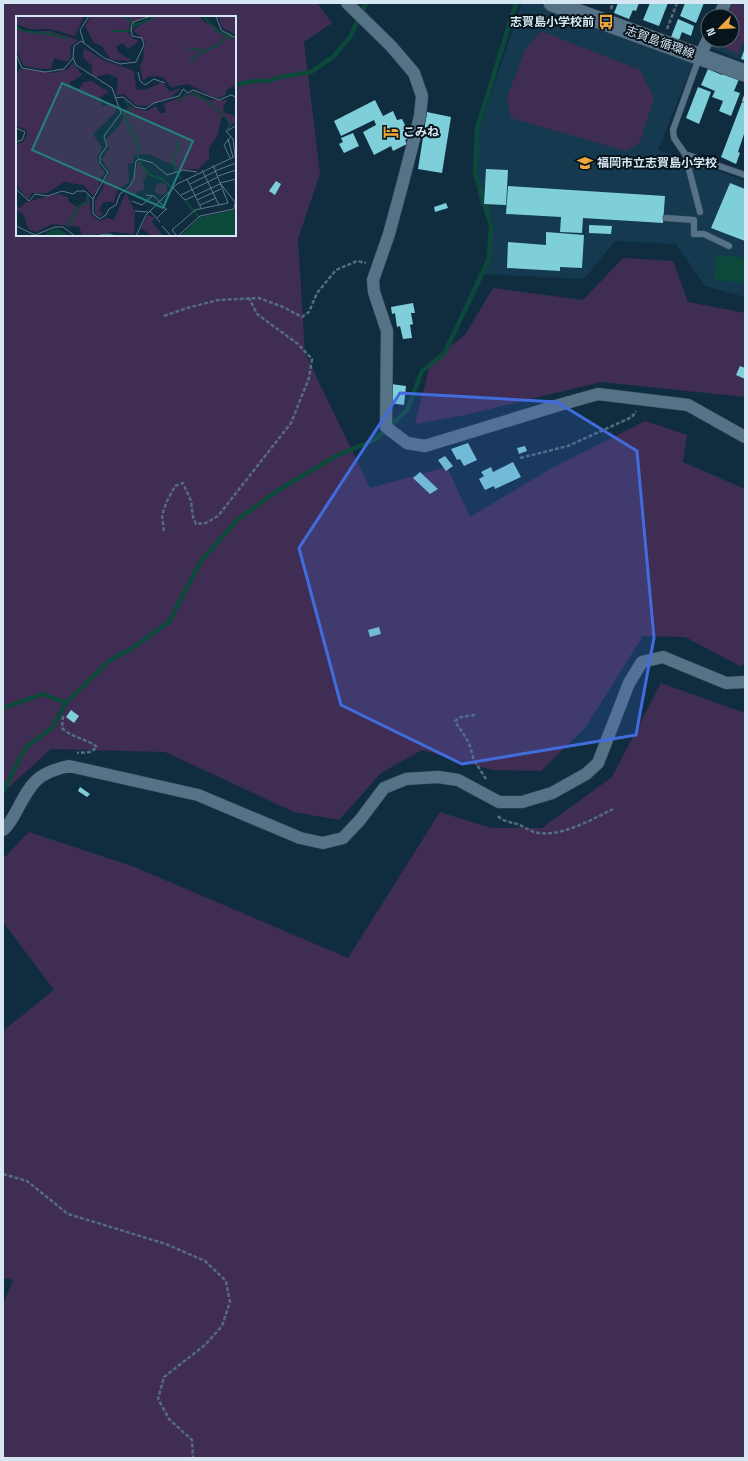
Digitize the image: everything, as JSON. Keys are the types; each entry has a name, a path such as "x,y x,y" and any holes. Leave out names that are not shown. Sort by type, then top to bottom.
{"main road":[{"name":"志賀島循環線","path":"552,3 745,73"}],"street":[{"path":"347,3 391,46 414,73 422,96 420,116 403,182 389,234 373,280 374,292 387,331 386,427 407,443 425,446 598,394 688,405 745,437"},
{"path":"700,56 704,48"},
{"path":"3,830 9,824 36,779 53,769 69,766 198,795 300,838 323,843 343,838 360,820 384,788 406,779 438,777 458,780 499,802 522,802 552,793 586,774 598,763 629,683 642,662 663,657 726,683 745,682"}],"lane":[{"path":"700,56 673,130 674,138 685,154 700,212"},
{"path":"685,154 745,175"},
{"path":"666,218 694,220 694,234 704,234 728,246"}],"path":[{"path":"661,42 677,3"},
{"path":"164,316 218,300 259,298 283,307 302,317 309,312 317,294 336,270 357,261 378,266"},
{"path":"164,532 162,515 166,501 175,486 183,483 191,501 193,517 196,524 206,523 218,516 291,423 309,378 312,359 298,344 257,314 249,298"},
{"path":"520,458 568,446 632,417 645,399"},
{"path":"475,715 462,717 455,721 470,743 474,760 490,787 494,808 500,818 535,832 550,833 566,831 613,809"},
{"path":"63,716 62,728 67,733 90,742 96,747 92,752 73,754"},
{"path":"3,1174 27,1181 68,1214 166,1244 205,1261 226,1281 230,1302 222,1326 205,1345 164,1377 158,1399 169,1419 192,1440 193,1458"}],"highlighted area":[{"path":"400,393 557,402 637,451 654,638 636,735 462,764 341,705 299,548"}],"shaded area":[{"path":"3,3 317,3 332,23 304,42 320,174 298,239 305,353 370,488 447,467 470,517 552,468 645,421 687,435 683,462 745,489 745,664 740,666 685,637 643,636 585,728 541,771 492,770 422,750 381,773 339,820 294,812 165,752 51,749 8,788 3,781"},
{"name":"福岡市立志賀島小学校","path":"522,3 537,3 693,63 658,150 745,181 745,297 705,286 676,244 615,241 584,279 484,274 493,221 480,203 475,177 474,144"},
{"path":"731,3 745,3 745,62 711,48 740,48 740,8 729,8"},
{"path":"733,3 738,3 745,6 745,38 738,54 725,48 740,48 740,8 731,8"},
{"path":"541,31 640,70 654,98 640,142 626,151 511,118 507,97 526,48"},
{"path":"717,255 745,258 745,283 714,280"},
{"path":"623,258 673,261 688,302 745,313 745,397 601,382 465,415 415,424 431,361 465,335 493,288 583,300"},
{"path":"661,683 745,713 745,1458 3,1458 3,1305 13,1280 3,1278 3,1031 54,990 3,922 3,859 29,832 132,866 348,958 440,812 491,828 542,828 612,777"}],"building":[{"path":"618,3 639,3 636,11 633,10 629,19 614,13"},
{"path":"650,3 668,3 659,26 643,20"},
{"path":"685,3 704,3 702,8 700,8 700,13 696,23 680,16"},
{"path":"678,19 694,26 691,36 682,32 679,40 671,37"},
{"path":"745,48 745,60 741,59"},
{"path":"708,69 722,75 723,72 739,79 734,91 740,93 731,116 719,111 723,101 712,97 715,91 701,85"},
{"path":"698,87 711,92 699,124 686,118"},
{"path":"745,92 745,103 742,101"},
{"path":"375,100 383,116 393,111 397,120 402,119 411,137 405,140 407,144 393,151 391,146 374,155 363,132 376,125 374,120 341,136 334,121"},
{"path":"742,102 745,103 745,131 738,152 740,153 736,164 721,157"},
{"path":"427,112 451,117 442,173 418,169"},
{"path":"353,133 359,146 344,153 339,144 343,142 341,138"},
{"path":"486,169 508,170 506,205 484,204"},
{"path":"276,181 281,184 275,195 269,191"},
{"path":"730,183 745,189 745,241 711,228"},
{"path":"508,186 665,196 663,223 583,218 582,233 560,232 561,217 506,214"},
{"path":"446,203 448,208 435,212 434,207"},
{"path":"589,225 612,226 611,234 589,233"},
{"path":"546,232 584,235 582,268 560,267 560,271 507,268 508,242 546,245"},
{"path":"413,303 415,313 411,313 413,324 410,325 412,338 403,339 400,326 397,327 395,313 392,314 391,307"},
{"path":"740,366 745,368 745,379 736,375"},
{"path":"391,384 406,386 404,405 390,403"},
{"path":"468,443 477,460 464,466 460,459 457,460 451,449"},
{"path":"525,446 527,451 519,454 517,448"},
{"path":"445,456 453,466 446,471 438,460"},
{"path":"513,462 521,477 495,489 494,486 485,490 479,479 484,476 481,472 491,467 493,472"},
{"path":"420,472 438,489 430,494 413,478"},
{"path":"379,627 381,634 370,637 368,630"},
{"path":"71,710 79,716 74,723 66,717"},
{"path":"80,787 90,794 87,797 78,791"}],"waterway":[{"path":"236,85 254,81 269,81 280,77 311,72 333,57 350,37 366,3"},
{"path":"3,792 25,748 52,728 66,703 109,661 131,649 169,622 201,561 237,520 280,489 336,456 376,439 407,410 422,371 444,354 489,259 491,225 475,173 477,129 516,3"},
{"path":"3,708 43,694 66,703"}],"place":[{"name":"志賀島小学校前","path":"606,22"},
{"name":"こみね","path":"391,132"},
{"name":"福岡市立志賀島小学校","path":"585,163"}]}
